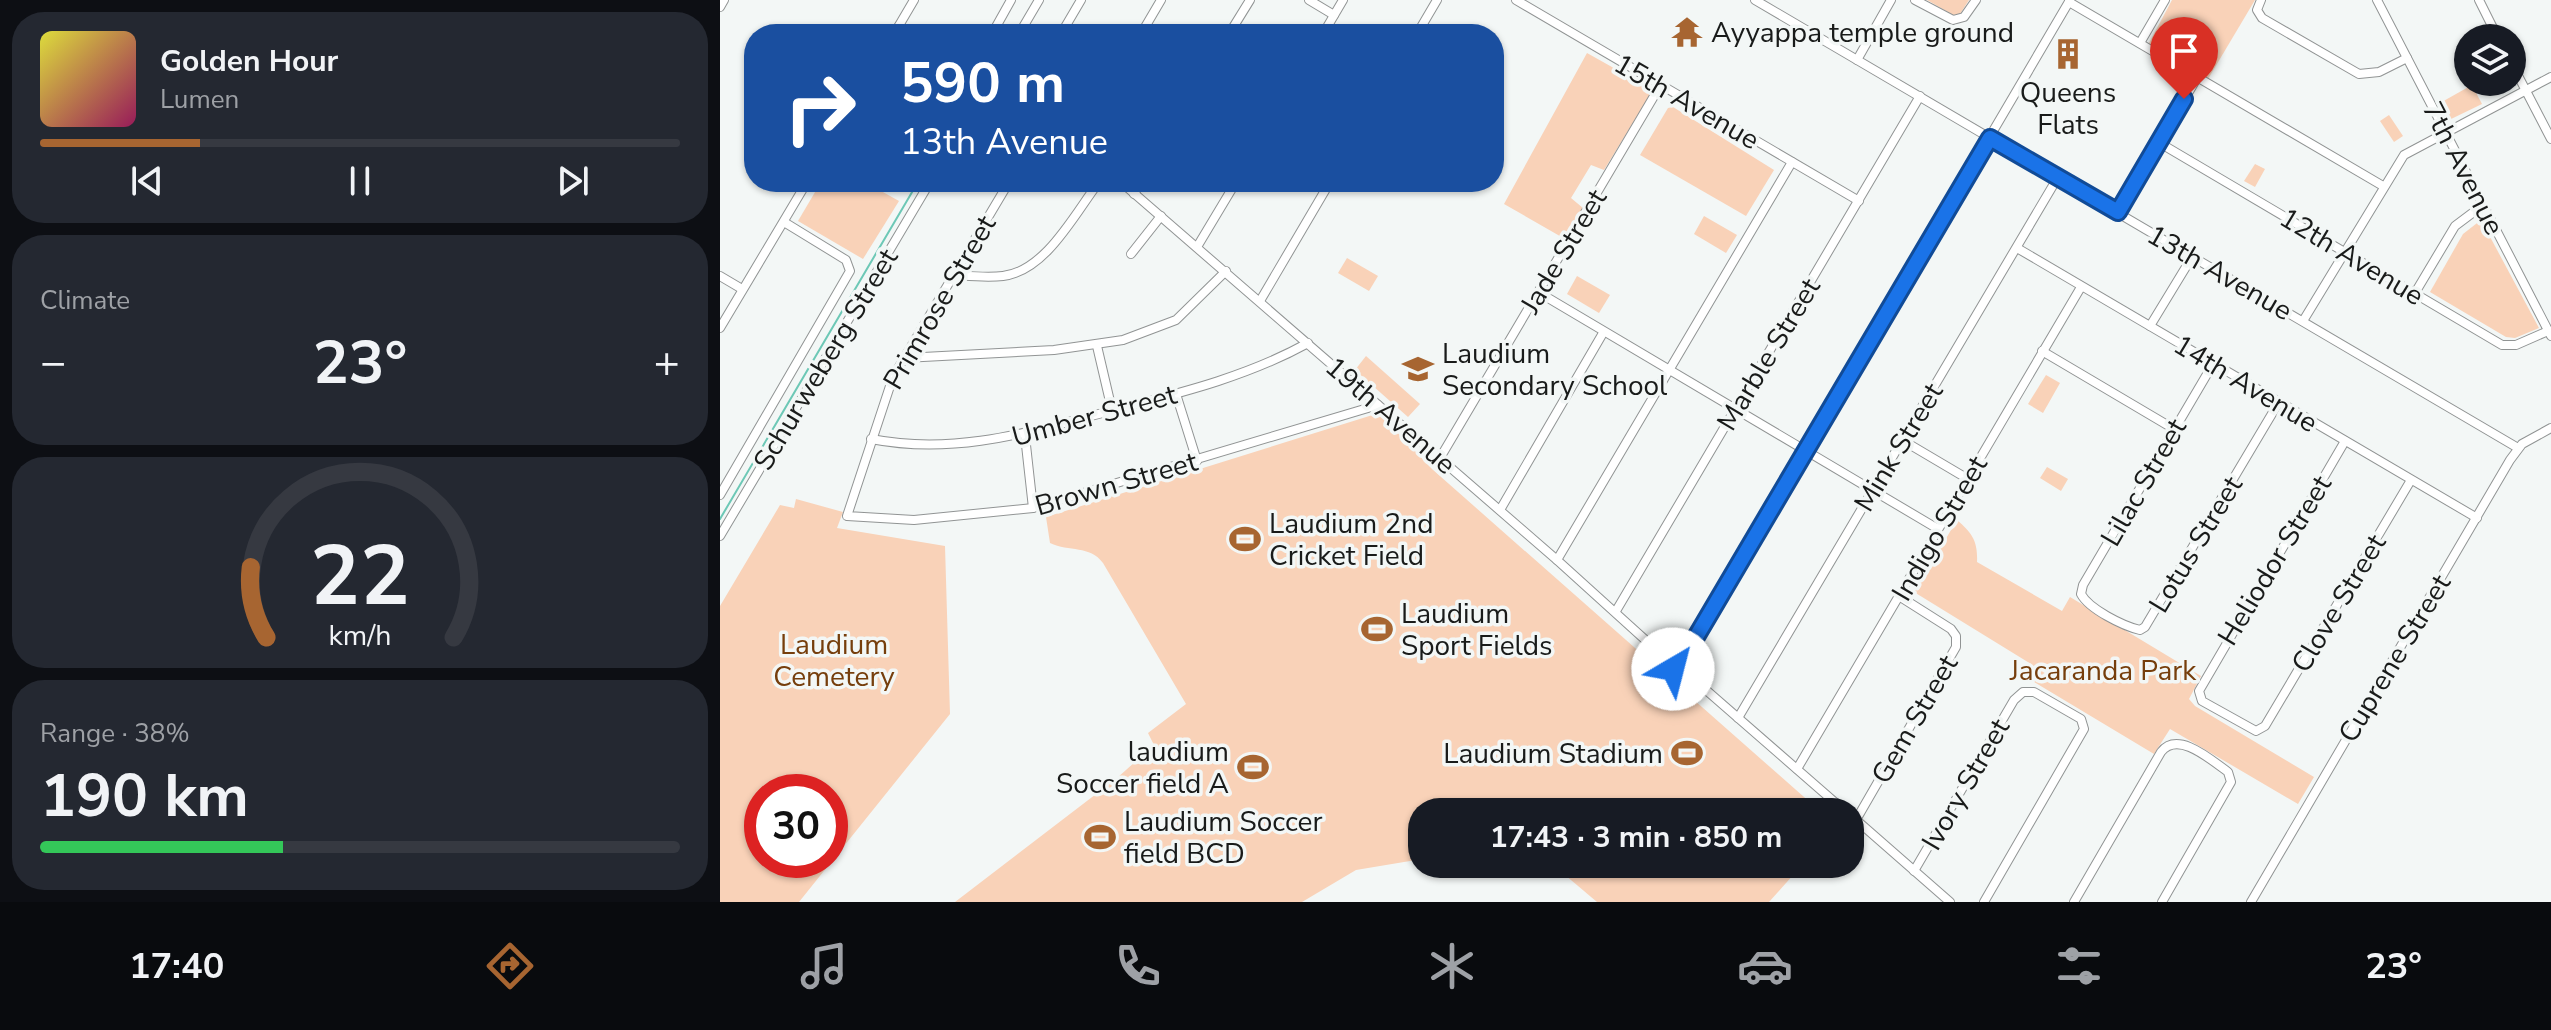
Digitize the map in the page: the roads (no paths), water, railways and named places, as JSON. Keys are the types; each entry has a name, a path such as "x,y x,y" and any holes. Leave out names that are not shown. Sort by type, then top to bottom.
{"street":[{"path":"720,7 724,0"},
{"path":"900,24 914,0"},
{"path":"998,24 1011,0"},
{"path":"1025,24 1039,0"},
{"path":"1067,24 1081,0"},
{"path":"1147,24 1161,0"},
{"path":"1235,24 1250,0"},
{"path":"1309,0 1334,15"},
{"path":"1329,24 1343,0"},
{"path":"1423,24 1437,0"},
{"name":"13th Avenue","path":"1755,0 2518,448"},
{"path":"1857,60 1891,0"},
{"path":"1915,0 1953,20 1964,17 1976,0"},
{"path":"2140,43 2165,0"},
{"path":"2261,0 2257,8 2260,17 2359,74 2379,72 2407,58"},
{"name":"7th Avenue","path":"2377,0 2549,334"},
{"path":"2479,0 2491,24"},
{"name":"15th Avenue","path":"1519,1 1859,201"},
{"path":"1680,665 2070,1 2383,186"},
{"path":"2551,77 2526,91 2551,139"},
{"path":"2118,212 2197,78"},
{"name":"Jade Street","path":"1440,458 1660,86"},
{"name":"Marble Street","path":"1616,611 1920,96"},
{"path":"2303,321 2404,155 2516,96"},
{"name":"12th Avenue","path":"2158,142 2504,346 2549,334"},
{"path":"1557,560 1792,162"},
{"name":"Mink Street","path":"1738,718 2058,177"},
{"path":"720,328 801,192"},
{"name":"Schurweberg Street","path":"720,536 924,192"},
{"name":"Primrose Street","path":"847,516 886,393 1003,192"},
{"path":"953,275 1005,276 1025,268 1051,245 1091,192"},
{"path":"1197,247 1230,192"},
{"path":"1260,301 1324,192"},
{"name":"19th Avenue","path":"1134,194 1830,798"},
{"path":"2415,293 2455,226 2483,205"},
{"path":"1131,254 1161,216"},
{"path":"720,495 848,276 849,265 784,222"},
{"name":"14th Avenue","path":"2017,248 2477,518"},
{"path":"2150,326 2192,257"},
{"path":"904,358 1097,346 1144,334 1176,320 1226,271"},
{"path":"720,276 742,289"},
{"name":"Indigo Street","path":"1797,769 2081,287"},
{"path":"1538,292 1938,529"},
{"path":"1500,510 1603,333"},
{"name":"Umber Street","path":"871,439 923,444 985,442 1025,436 1249,372 1308,343"},
{"path":"1097,346 1112,410"},
{"path":"2042,351 2174,429"},
{"name":"Lilac Street","path":"2085,601 2081,594 2083,585 2213,364"},
{"path":"1176,394 1197,461"},
{"name":"Lotus Street","path":"2085,601 2130,627 2140,630 2145,627 2279,402"},
{"name":"Brown Street","path":"847,516 914,520 1033,508 1378,405"},
{"name":"Cuprene Street","path":"2251,902 2518,448 2551,428"},
{"path":"1025,436 1033,508"},
{"path":"1902,440 1968,479"},
{"name":"Heliodor Street","path":"2265,726 2250,730 2202,701 2199,691 2345,441"},
{"name":"Clove Street","path":"2265,726 2411,480"},
{"name":"Gem Street","path":"1862,798 1957,642 1951,629 1899,596"},
{"name":"Ivory Street","path":"1914,871 2019,695 2034,692 2081,719 2084,729 1984,902"},
{"path":"2074,902 2165,747 2178,742 2228,772 2231,782 2162,902"},
{"name":"19th Avenue","path":"1864,827 1950,902"}],"waterway":[{"path":"720,519 912,192"}],"place":[{"name":"Ayyappa temple ground","path":"1687,32"},
{"name":"Queens Flats","path":"2068,54"},
{"name":"Laudium Secondary School","path":"1418,369"},
{"name":"Laudium 2nd Cricket Field","path":"1245,539"},
{"name":"Laudium Sport Fields","path":"1377,629"},
{"name":"Laudium Stadium","path":"1687,753"},
{"name":"laudium Soccer field A","path":"1253,767"},
{"name":"Laudium Soccer field BCD","path":"1100,837"}],"park label":[{"name":"Laudium Cemetery","path":"834,660"},
{"name":"Jacaranda Park","path":"2103,670"}]}
